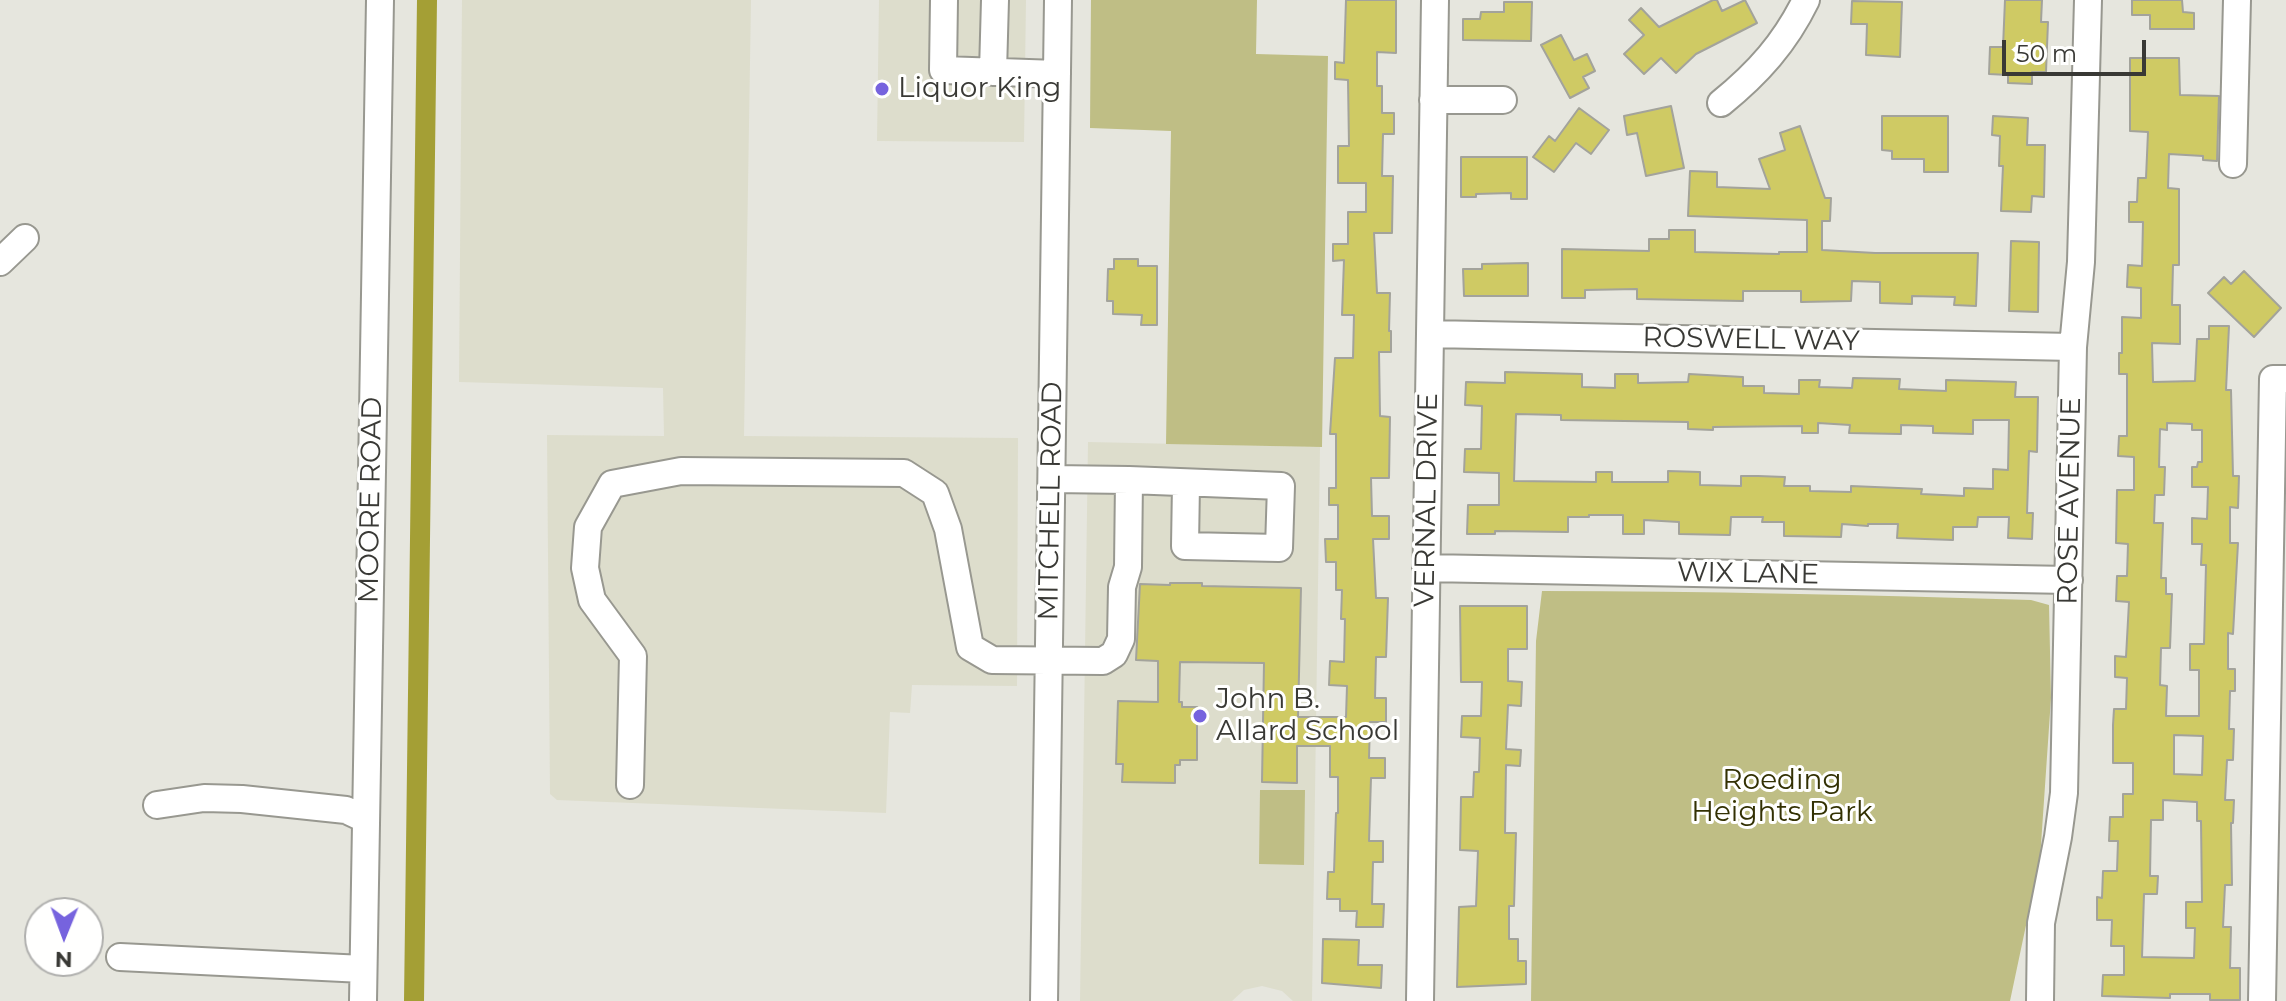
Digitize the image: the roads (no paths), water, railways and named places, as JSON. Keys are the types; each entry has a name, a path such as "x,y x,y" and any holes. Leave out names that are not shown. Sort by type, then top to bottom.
{"street":[{"name":"MOORE ROAD","path":"363,1001 380,0"},
{"path":"944,0 943,70 1057,74"},
{"path":"993,72 995,0"},
{"name":"MITCHELL ROAD","path":"1044,1001 1058,0"},
{"name":"VERNAL DRIVE","path":"1420,1001 1435,0"},
{"path":"1721,103 1750,80 1772,56 1806,0"},
{"name":"ROSE AVENUE","path":"2040,1001 2041,923 2064,793 2073,347 2081,262 2088,0"},
{"path":"2233,164 2237,0"},
{"path":"1433,100 1503,100"},
{"path":"0,262 25,238"},
{"name":"ROSWELL WAY","path":"1430,334 2073,347"},
{"path":"2262,1001 2276,821 2280,379"},
{"path":"630,785 633,656 592,600 585,568 588,527 612,484 681,471 904,473 935,493 948,529 970,647 992,660 1103,661 1114,654 1120,643 1122,587 1128,567 1129,480"},
{"path":"1052,479 1186,484"},
{"name":"WIX LANE","path":"1426,568 2069,580"},
{"path":"157,805 204,798 242,799 346,810 365,819"},
{"path":"120,957 363,969"}],"waterway":[{"path":"414,1001 427,0"}],"place":[{"name":"Liquor King","path":"882,89"},
{"name":"John B. Allard School","path":"1200,716"}],"park label":[{"name":"Roeding Heights Park","path":"1782,797"}]}
